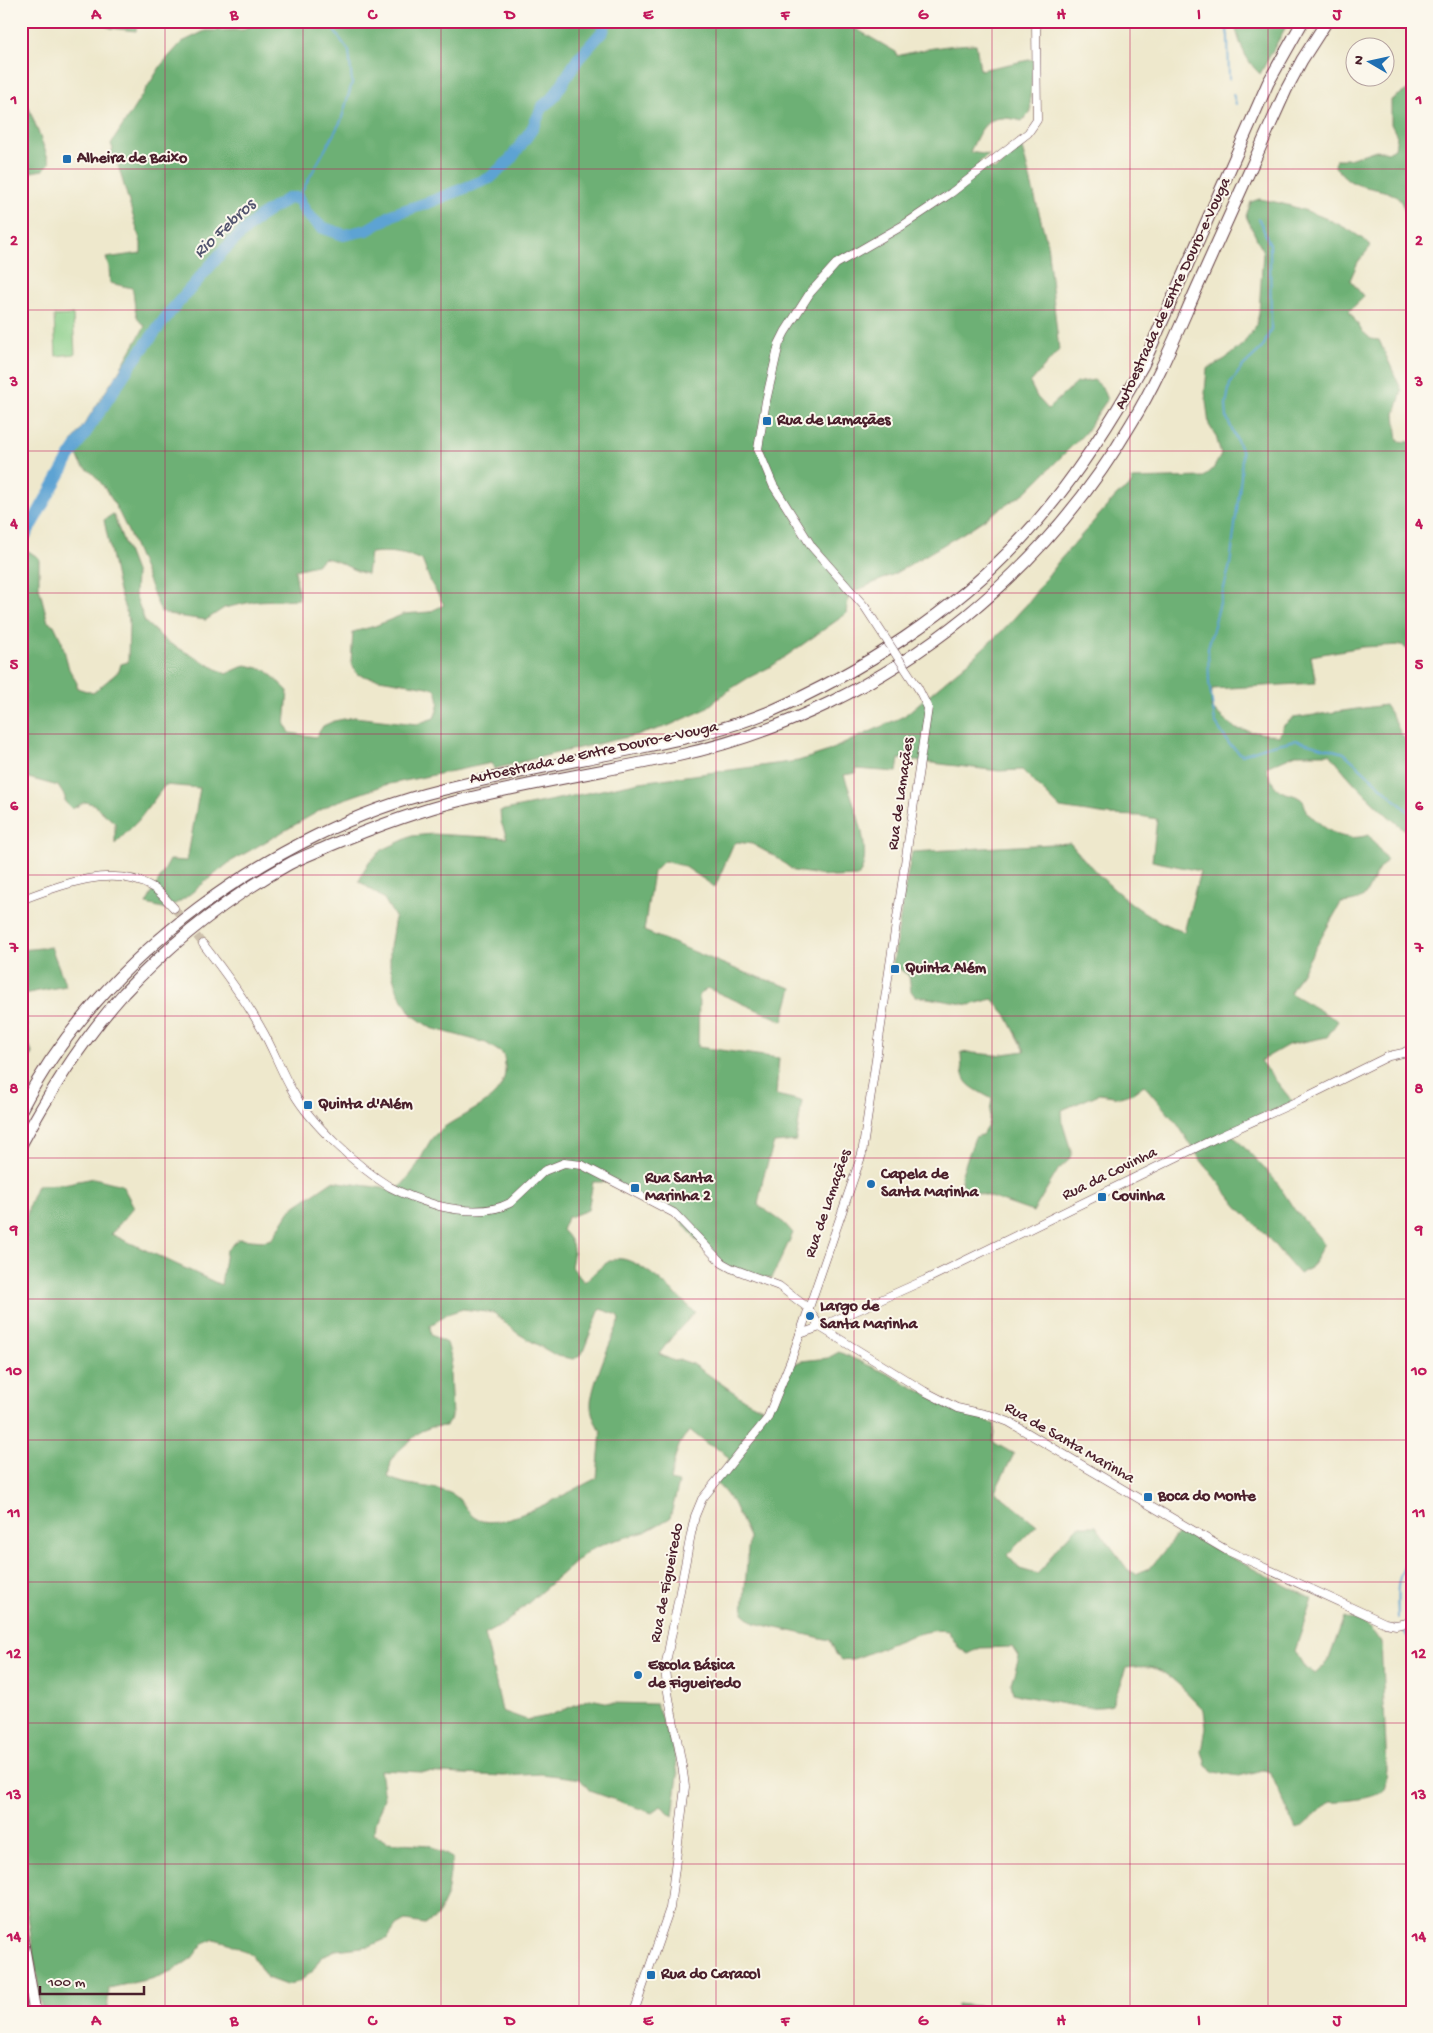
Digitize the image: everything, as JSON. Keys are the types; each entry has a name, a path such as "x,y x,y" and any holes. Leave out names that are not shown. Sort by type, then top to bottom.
{"highway":[{"name":"Autoestrada de Entre Douro-e-Vouga","path":"21,1145 46,1100 74,1056 125,992 193,930 241,893 291,863 365,831 460,800 556,779 679,756 734,741 771,728 887,673 964,617 1008,579 1045,541 1089,489 1130,427 1157,376 1286,90 1318,33 1327,21"},
{"name":"Autoestrada de Entre Douro-e-Vouga","path":"21,1110 53,1058 86,1015 118,978 190,914 246,875 293,847 372,811 439,790 657,745 728,727 768,712 870,660 953,601 992,568 1023,538 1086,458 1143,365 1268,83 1302,23"},
{"path":"21,1932 35,2012"}],"street":[{"name":"Rua de Lamaçães","path":"808,1308 862,1154 928,708 918,688 865,607 812,547 773,485 758,449 766,401 779,344 784,332 810,293 836,264 902,226 951,193 1028,133 1037,120 1036,21"},
{"path":"21,900 86,880 100,877 121,877 139,881 152,887 174,908"},
{"name":"Rua de Santa Marinha","path":"202,944 226,974 262,1028 293,1093 305,1109 352,1157 390,1186 427,1203 446,1207 482,1210 510,1203 544,1170 564,1163 582,1165 674,1213 722,1263 779,1286 808,1308 820,1327 910,1383 949,1404 1009,1422 1226,1550 1385,1623 1396,1625 1412,1622"},
{"name":"Rua da Covinha","path":"820,1327 946,1270 1389,1056 1403,1053 1412,1048"},
{"path":"800,1334 808,1308"},
{"path":"800,1334 820,1327"},
{"name":"Rua de Figueiredo","path":"634,2012 670,1908 685,1787 683,1767 666,1686 665,1668 695,1516 702,1499 767,1419 800,1334"}],"green space":[{"path":"91,21 162,21 166,28 137,22 136,31 111,28"},
{"path":"256,21 842,21 896,52 897,56 954,45 976,44 980,70 1034,59 1030,98 1031,112 1022,121 1002,118 988,122 983,127 970,152 989,155 978,163 995,170 1021,144 1047,243 1059,350 1030,383 1037,397 1048,409 1076,383 1094,380 1102,387 1107,400 1084,434 1026,492 965,532 892,575 849,594 846,614 772,666 729,690 704,710 668,726 641,734 494,769 492,763 385,785 333,803 230,862 185,898 167,909 146,904 170,860 187,861 200,788 165,785 138,821 115,844 115,823 93,804 85,802 72,809 65,802 65,797 58,786 21,776 21,560 27,550 39,558 39,587 48,622 54,625 62,642 69,669 77,683 77,688 93,693 119,671 121,664 128,662 129,621 118,588 104,520 113,514 136,574 135,594 145,622 167,642 226,674 246,665 266,670 288,691 285,726 290,733 316,737 323,726 334,721 354,717 417,724 434,718 438,706 438,695 434,688 357,674 351,662 353,632 375,626 404,614 429,612 444,605 431,583 422,560 396,553 370,553 367,574 324,558 316,565 295,570 299,599 256,601 224,608 206,620 161,612 138,554 117,509 106,490 94,475 82,466 72,443 119,371 145,326 136,314 132,288 110,283 109,267 106,258 141,253 141,243 118,165 109,155 113,149 111,144 162,64 182,42 205,31 243,30"},
{"path":"1234,21 1289,21 1260,74 1243,50"},
{"path":"1412,87 1412,243 1405,212 1397,197 1385,191 1356,184 1335,167 1336,159 1349,159 1376,150 1388,152 1395,148 1397,136 1391,124 1391,100"},
{"path":"28,105 50,163 43,170 21,174 21,107"},
{"path":"1259,199 1273,201 1318,215 1348,229 1371,246 1358,262 1350,280 1364,297 1349,311 1362,331 1371,339 1379,340 1402,391 1395,414 1398,441 1412,442 1412,654 1402,645 1362,647 1311,656 1316,683 1212,689 1211,708 1236,729 1279,736 1284,725 1293,718 1385,705 1412,749 1412,835 1390,818 1368,797 1330,754 1296,754 1266,767 1277,788 1301,799 1307,813 1328,830 1347,837 1369,835 1387,860 1362,898 1341,903 1290,993 1338,1021 1327,1037 1288,1045 1260,1061 1293,1102 1228,1130 1276,1181 1294,1209 1324,1243 1311,1268 1299,1274 1264,1233 1238,1207 1200,1159 1178,1125 1144,1085 1133,1093 1120,1097 1099,1094 1062,1110 1063,1125 1072,1154 1071,1158 1058,1170 1033,1212 964,1188 961,1176 975,1137 982,1135 988,1125 992,1099 975,1090 966,1082 962,1071 961,1052 996,1055 1025,1051 1006,1014 992,999 970,1005 915,996 911,991 909,976 893,964 912,852 1070,843 1094,870 1136,907 1151,917 1184,932 1200,871 1152,861 1157,819 1140,816 1108,815 1060,808 1022,770 999,771 899,759 897,772 856,769 856,773 844,775 857,812 864,841 865,855 863,867 858,876 834,877 794,871 776,857 752,844 737,842 733,845 715,887 684,866 664,861 653,872 644,931 743,972 792,988 783,1021 707,988 699,996 698,1047 779,1058 776,1095 802,1101 796,1141 774,1143 763,1178 758,1205 784,1223 793,1233 772,1278 728,1272 714,1262 677,1216 606,1182 593,1182 588,1210 567,1218 562,1230 569,1238 572,1246 571,1266 584,1282 607,1262 615,1259 624,1259 635,1263 657,1278 695,1312 659,1354 674,1361 681,1360 693,1364 742,1398 768,1411 792,1365 801,1361 828,1358 839,1352 888,1374 954,1409 995,1424 993,1442 1014,1454 995,1491 1037,1525 1007,1555 1020,1569 1037,1574 1056,1549 1078,1526 1096,1526 1128,1570 1136,1574 1151,1567 1180,1531 1312,1599 1295,1651 1305,1668 1315,1674 1328,1662 1344,1617 1369,1628 1381,1642 1387,1769 1384,1789 1375,1795 1367,1797 1330,1801 1303,1827 1296,1829 1271,1774 1262,1770 1239,1776 1215,1772 1206,1765 1202,1752 1206,1727 1204,1710 1179,1685 1157,1669 1150,1667 1126,1668 1112,1705 1102,1707 1079,1706 1013,1693 1011,1683 1019,1658 1012,1647 980,1648 968,1654 958,1647 948,1631 937,1630 914,1635 854,1659 841,1660 837,1656 830,1640 755,1623 743,1613 749,1537 733,1503 716,1481 729,1459 722,1451 707,1444 691,1431 682,1440 674,1461 670,1481 679,1483 670,1518 645,1532 609,1542 588,1551 504,1624 485,1634 502,1711 527,1720 548,1716 590,1699 610,1703 656,1704 674,1751 678,1775 673,1816 661,1806 652,1813 590,1791 580,1779 541,1774 503,1776 380,1770 384,1798 375,1823 374,1833 386,1842 430,1845 452,1858 447,1895 436,1918 425,1924 405,1921 396,1926 388,1938 370,1946 336,1950 322,1956 312,1972 300,1981 286,1985 267,1978 252,1955 229,1943 214,1939 202,1945 192,1958 176,1969 155,1978 109,1988 107,2012 42,2012 21,1868 21,1225 24,1230 29,1205 37,1185 63,1184 94,1178 122,1185 134,1207 111,1234 221,1285 226,1251 238,1239 264,1241 272,1239 291,1209 332,1181 397,1190 414,1170 434,1136 494,1095 502,1085 505,1071 503,1054 486,1043 431,1028 411,1014 397,990 390,966 390,947 395,917 384,899 359,881 368,863 382,850 412,836 432,834 507,838 501,822 500,811 640,782 798,761 826,752 904,716 1002,631 1027,604 1058,562 1093,522 1117,495 1131,485 1132,479 1204,477 1213,469 1221,455 1216,436 1209,425 1205,392 1207,369 1225,359 1243,344 1256,326 1259,313 1263,252 1246,216 1251,202","holes":["463,1309 494,1313 517,1333 557,1356 574,1359 582,1354 600,1309 618,1315 620,1320 602,1363 592,1398 593,1416 601,1431 597,1478 537,1508 502,1520 488,1522 477,1519 469,1513 461,1501 453,1495 440,1490 403,1483 388,1477 395,1454 421,1431 432,1427 446,1426 452,1417 450,1374 452,1360 447,1343 431,1335 430,1326 447,1314"]},
{"path":"73,315 75,354 56,356 54,316"},
{"path":"51,947 66,986 23,994 32,1053 21,1079 21,950"},
{"path":"957,2004 1007,2009 1009,2012 956,2012"}],"waterway":[{"path":"298,198 341,121 352,83 349,51 327,21"},
{"name":"Rio Febros","path":"21,543 69,458 129,367 170,312 223,251 259,217 289,198 298,198 307,214 321,227 344,235 367,230 394,214 490,178 510,160 532,129 543,106 553,98 578,59 603,31 606,21"},
{"path":"1225,21 1228,36 1229,79"},
{"path":"1233,94 1236,104"},
{"path":"1259,219 1270,245 1271,329 1263,347 1243,366 1230,384 1226,405 1227,418 1242,452 1241,477 1230,565 1208,648 1209,682 1215,722 1229,744 1242,755 1268,746 1296,740 1344,753 1412,815"},
{"path":"1398,1618 1398,1584 1402,1570 1412,1554"},
{"path":"1403,1630 1412,1643"}],"tunnel":[{"path":"174,908 203,944"}],"place":[{"name":"Alheira de Baixo","path":"67,159"},
{"name":"Rua de Lamaçães","path":"767,421"},
{"name":"Quinta Além","path":"895,969"},
{"name":"Quinta d'Além","path":"308,1105"},
{"name":"Capela de Santa Marinha","path":"871,1184"},
{"name":"Rua Santa Marinha 2","path":"635,1188"},
{"name":"Covinha","path":"1102,1197"},
{"name":"Largo de Santa Marinha","path":"810,1316"},
{"name":"Boca do Monte","path":"1148,1497"},
{"name":"Escola Básica de Figueiredo","path":"638,1675"},
{"name":"Rua do Caracol","path":"651,1975"}]}
